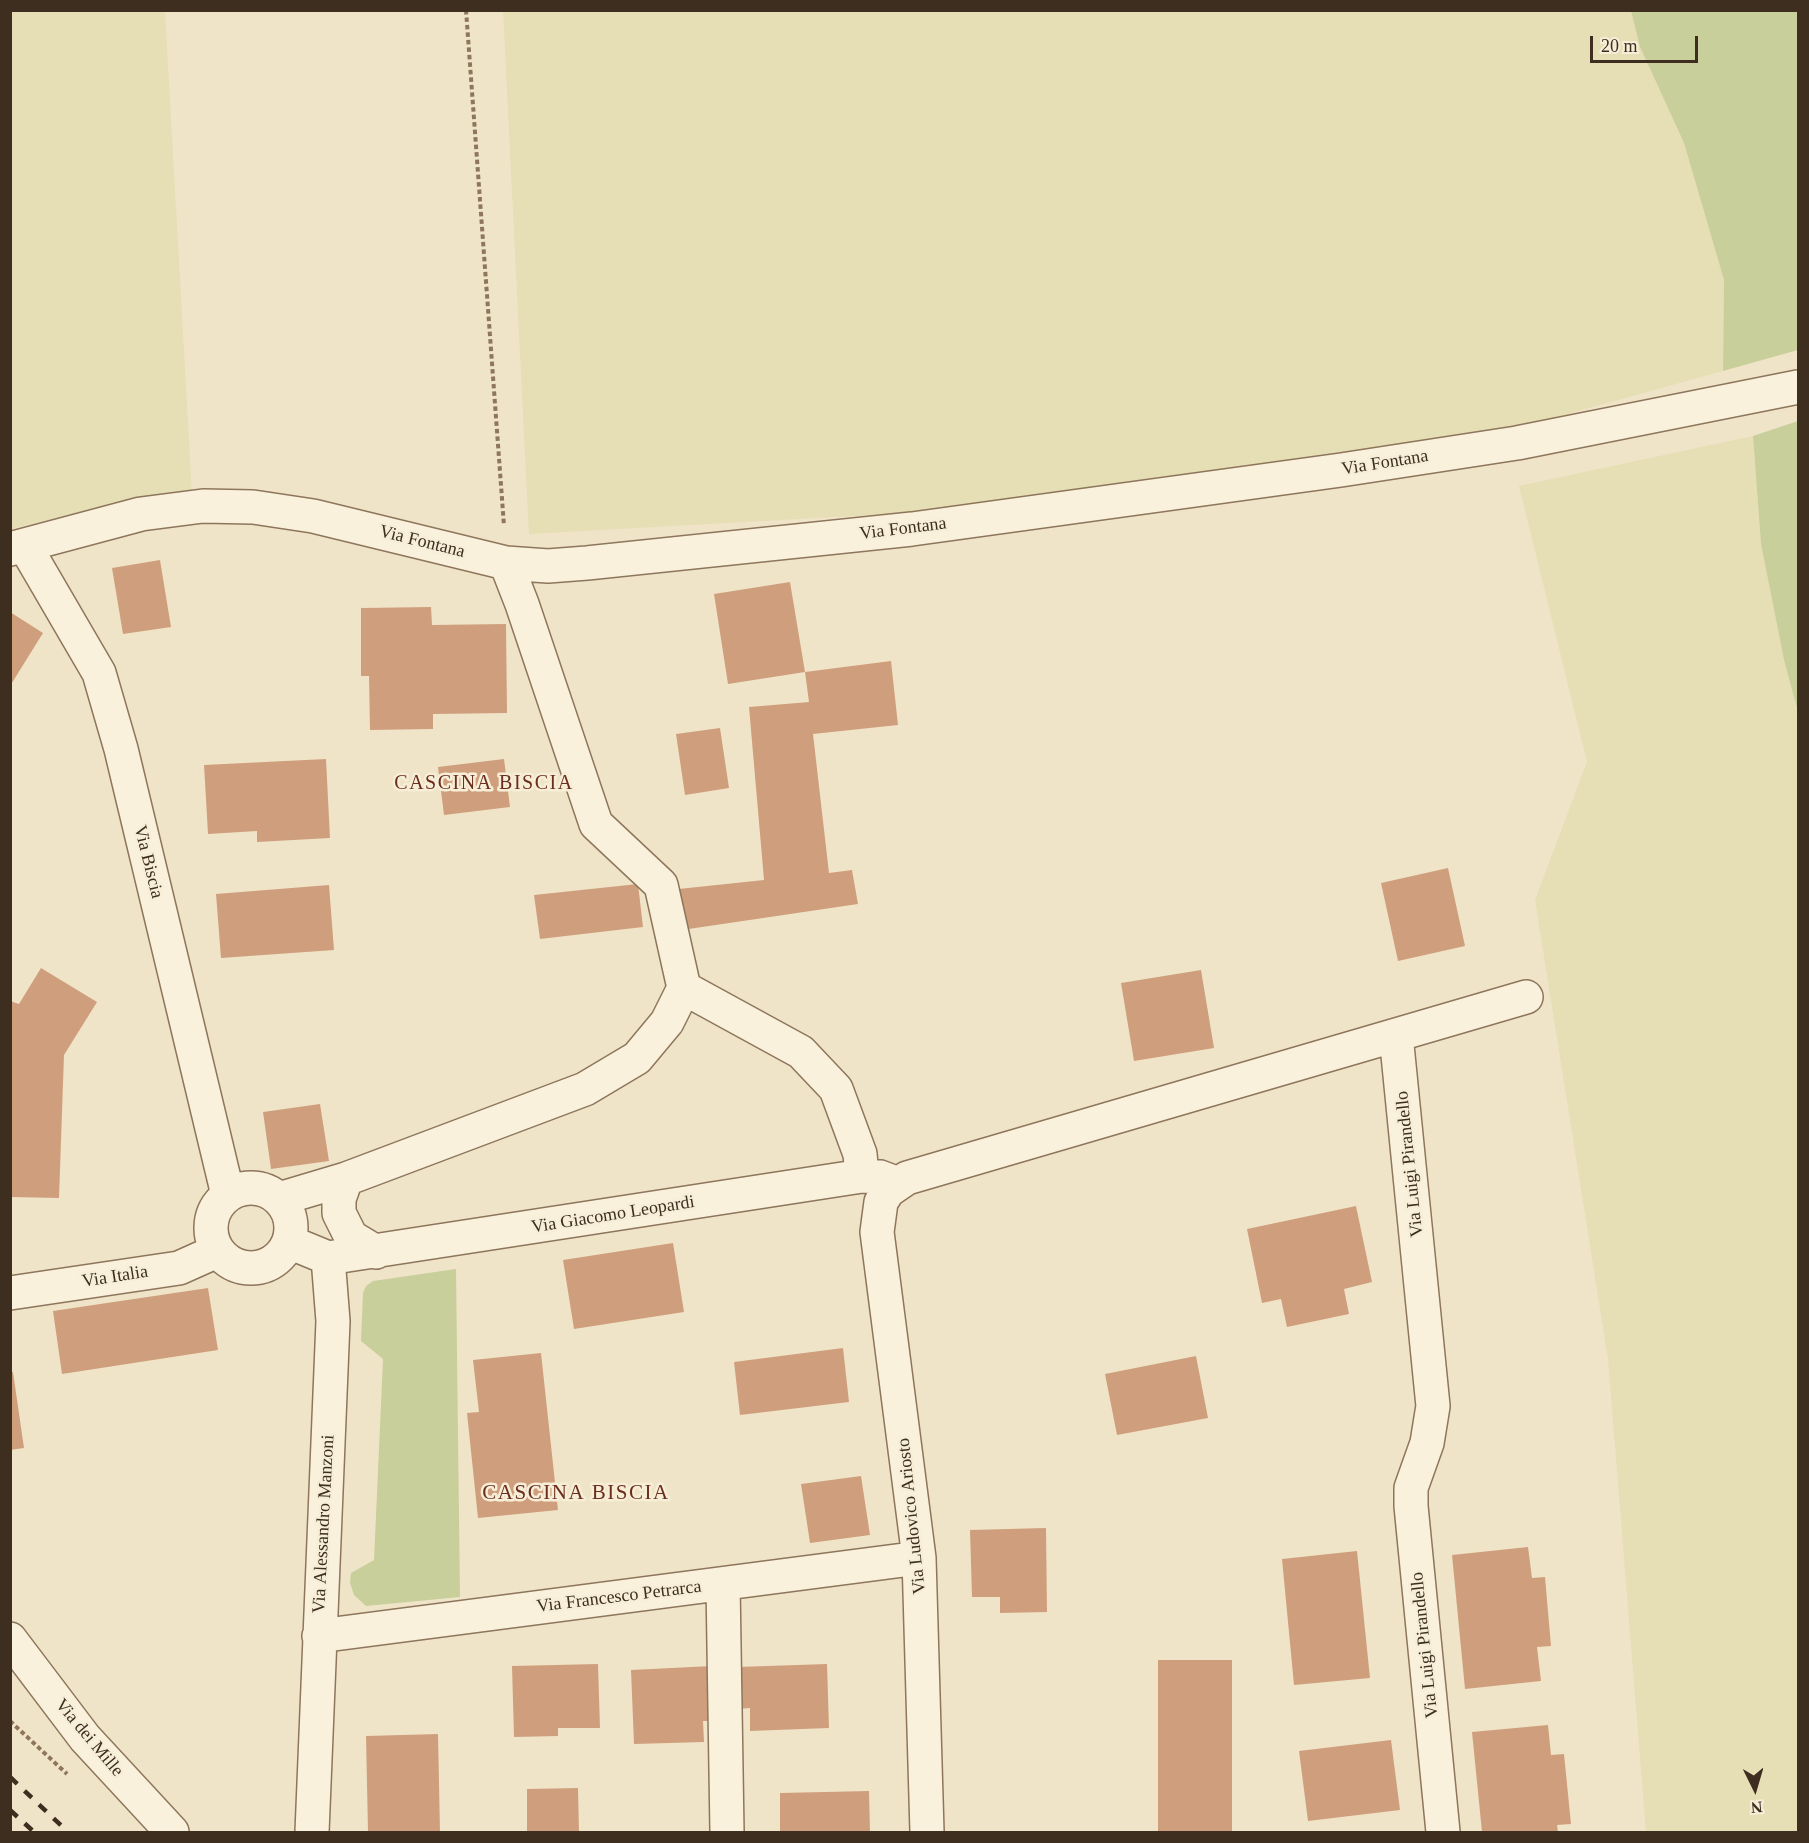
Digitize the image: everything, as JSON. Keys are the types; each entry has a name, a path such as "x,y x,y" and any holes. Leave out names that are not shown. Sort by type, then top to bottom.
{"street":[{"name":"Via Fontana","path":"18,548 141,514 202,506 253,507 313,516 506,563 548,566 587,563 912,529 1517,443 1798,387"},
{"name":"Via Biscia","path":"18,548 99,673 121,749 228,1195"},
{"path":"279,1199 346,1179 585,1089 637,1058 667,1022 684,988 661,885 596,824 506,563"},
{"name":"Via Ludovico Ariosto","path":"684,988 801,1052 836,1089 860,1154 880,1187 876,1232 919,1558 927,1833"},
{"path":"880,1187 967,1159 1526,997"},
{"name":"Via Luigi Pirandello","path":"1396,1035 1433,1406 1427,1443 1412,1488 1411,1506 1443,1833"},
{"path":"346,1179 339,1199 339,1213 351,1237 376,1252"},
{"name":"Via Giacomo Leopardi","path":"328,1258 880,1187"},
{"path":"255,1188 268,1191 279,1199 291,1219 289,1242 283,1254 262,1268 236,1266 217,1251 212,1240 210,1226 219,1203 228,1195 241,1189 255,1188"},
{"path":"289,1242 328,1258"},
{"name":"Via Italia","path":"10,1293 179,1268 217,1251"},
{"name":"Via Alessandro Manzoni","path":"312,1833 333,1321 328,1258"},
{"name":"Via Francesco Petrarca","path":"319,1636 919,1558"},
{"path":"723,1584 727,1833"},
{"name":"Via dei Mille","path":"10,1640 85,1738 172,1833"}],"path":[{"path":"466,10 506,563"}],"shaded area":[{"path":"11,11 165,11 192,494 130,499 11,529"},
{"path":"503,11 1631,11 1640,47 1684,143 1724,280 1723,371 1510,430 908,513 529,534"},
{"path":"1753,436 1761,544 1784,660 1798,712 1798,1832 1646,1832 1608,1359 1535,900 1587,762 1519,486"}],"green space":[{"path":"1631,11 1798,11 1798,350 1723,371 1724,280 1684,143 1640,47"},
{"path":"1798,421 1798,712 1784,660 1761,544 1753,436"},
{"path":"456,1269 460,1597 366,1606 354,1595 350,1583 351,1573 374,1560 383,1359 361,1341 363,1293 366,1286 373,1281"}],"building":[{"path":"160,560 171,627 123,634 112,568"},
{"path":"790,582 805,672 728,684 714,594"},
{"path":"431,607 432,625 506,624 507,713 433,714 433,729 370,730 369,676 361,676 361,608"},
{"path":"10,612 43,633 10,686"},
{"path":"891,661 898,725 813,734 829,873 852,870 858,904 675,931 669,890 764,880 749,707 809,702 805,672"},
{"path":"720,728 729,788 685,795 676,734"},
{"path":"326,759 330,838 257,842 257,831 208,834 204,765"},
{"path":"504,759 510,807 444,815 438,767"},
{"path":"1448,868 1465,946 1398,961 1381,883"},
{"path":"638,884 643,927 540,939 534,895"},
{"path":"329,885 334,950 221,958 216,894"},
{"path":"41,968 97,1002 64,1055 59,1198 10,1197 10,1001 19,1004"},
{"path":"1201,970 1214,1048 1134,1061 1121,983"},
{"path":"320,1104 329,1161 271,1169 263,1112"},
{"path":"1356,1206 1372,1282 1344,1289 1349,1314 1287,1327 1281,1299 1262,1303 1247,1229"},
{"path":"673,1243 684,1312 574,1329 563,1260"},
{"path":"208,1288 218,1350 62,1374 53,1311"},
{"path":"843,1348 849,1402 740,1415 734,1362"},
{"path":"541,1353 558,1510 478,1518 467,1413 479,1412 473,1360"},
{"path":"1196,1356 1208,1418 1117,1435 1105,1374"},
{"path":"10,1372 13,1372 24,1448 10,1450"},
{"path":"861,1476 870,1535 810,1543 801,1484"},
{"path":"1046,1528 1047,1612 1000,1613 1000,1597 972,1597 970,1530"},
{"path":"1528,1547 1532,1578 1545,1577 1551,1646 1537,1647 1541,1681 1465,1689 1452,1555"},
{"path":"1357,1551 1370,1678 1294,1685 1282,1559"},
{"path":"1158,1660 1232,1660 1232,1832 1158,1832"},
{"path":"598,1664 600,1728 558,1728 558,1736 514,1737 512,1666"},
{"path":"827,1664 829,1728 750,1731 750,1708 738,1709 737,1667"},
{"path":"712,1666 714,1721 703,1721 704,1742 634,1744 631,1670"},
{"path":"1548,1725 1551,1755 1564,1754 1571,1824 1557,1825 1558,1832 1482,1832 1472,1732"},
{"path":"438,1734 440,1832 368,1832 366,1736"},
{"path":"1391,1740 1400,1810 1308,1821 1299,1751"},
{"path":"578,1788 579,1832 527,1832 527,1789"},
{"path":"869,1791 870,1832 780,1832 780,1793"}],"railway":[{"path":"10,1777 68,1832"},
{"path":"10,1810 34,1832"}],"district":[{"name":"CASCINA BISCIA","path":"484,784"},
{"name":"CASCINA BISCIA","path":"576,1493"}]}
